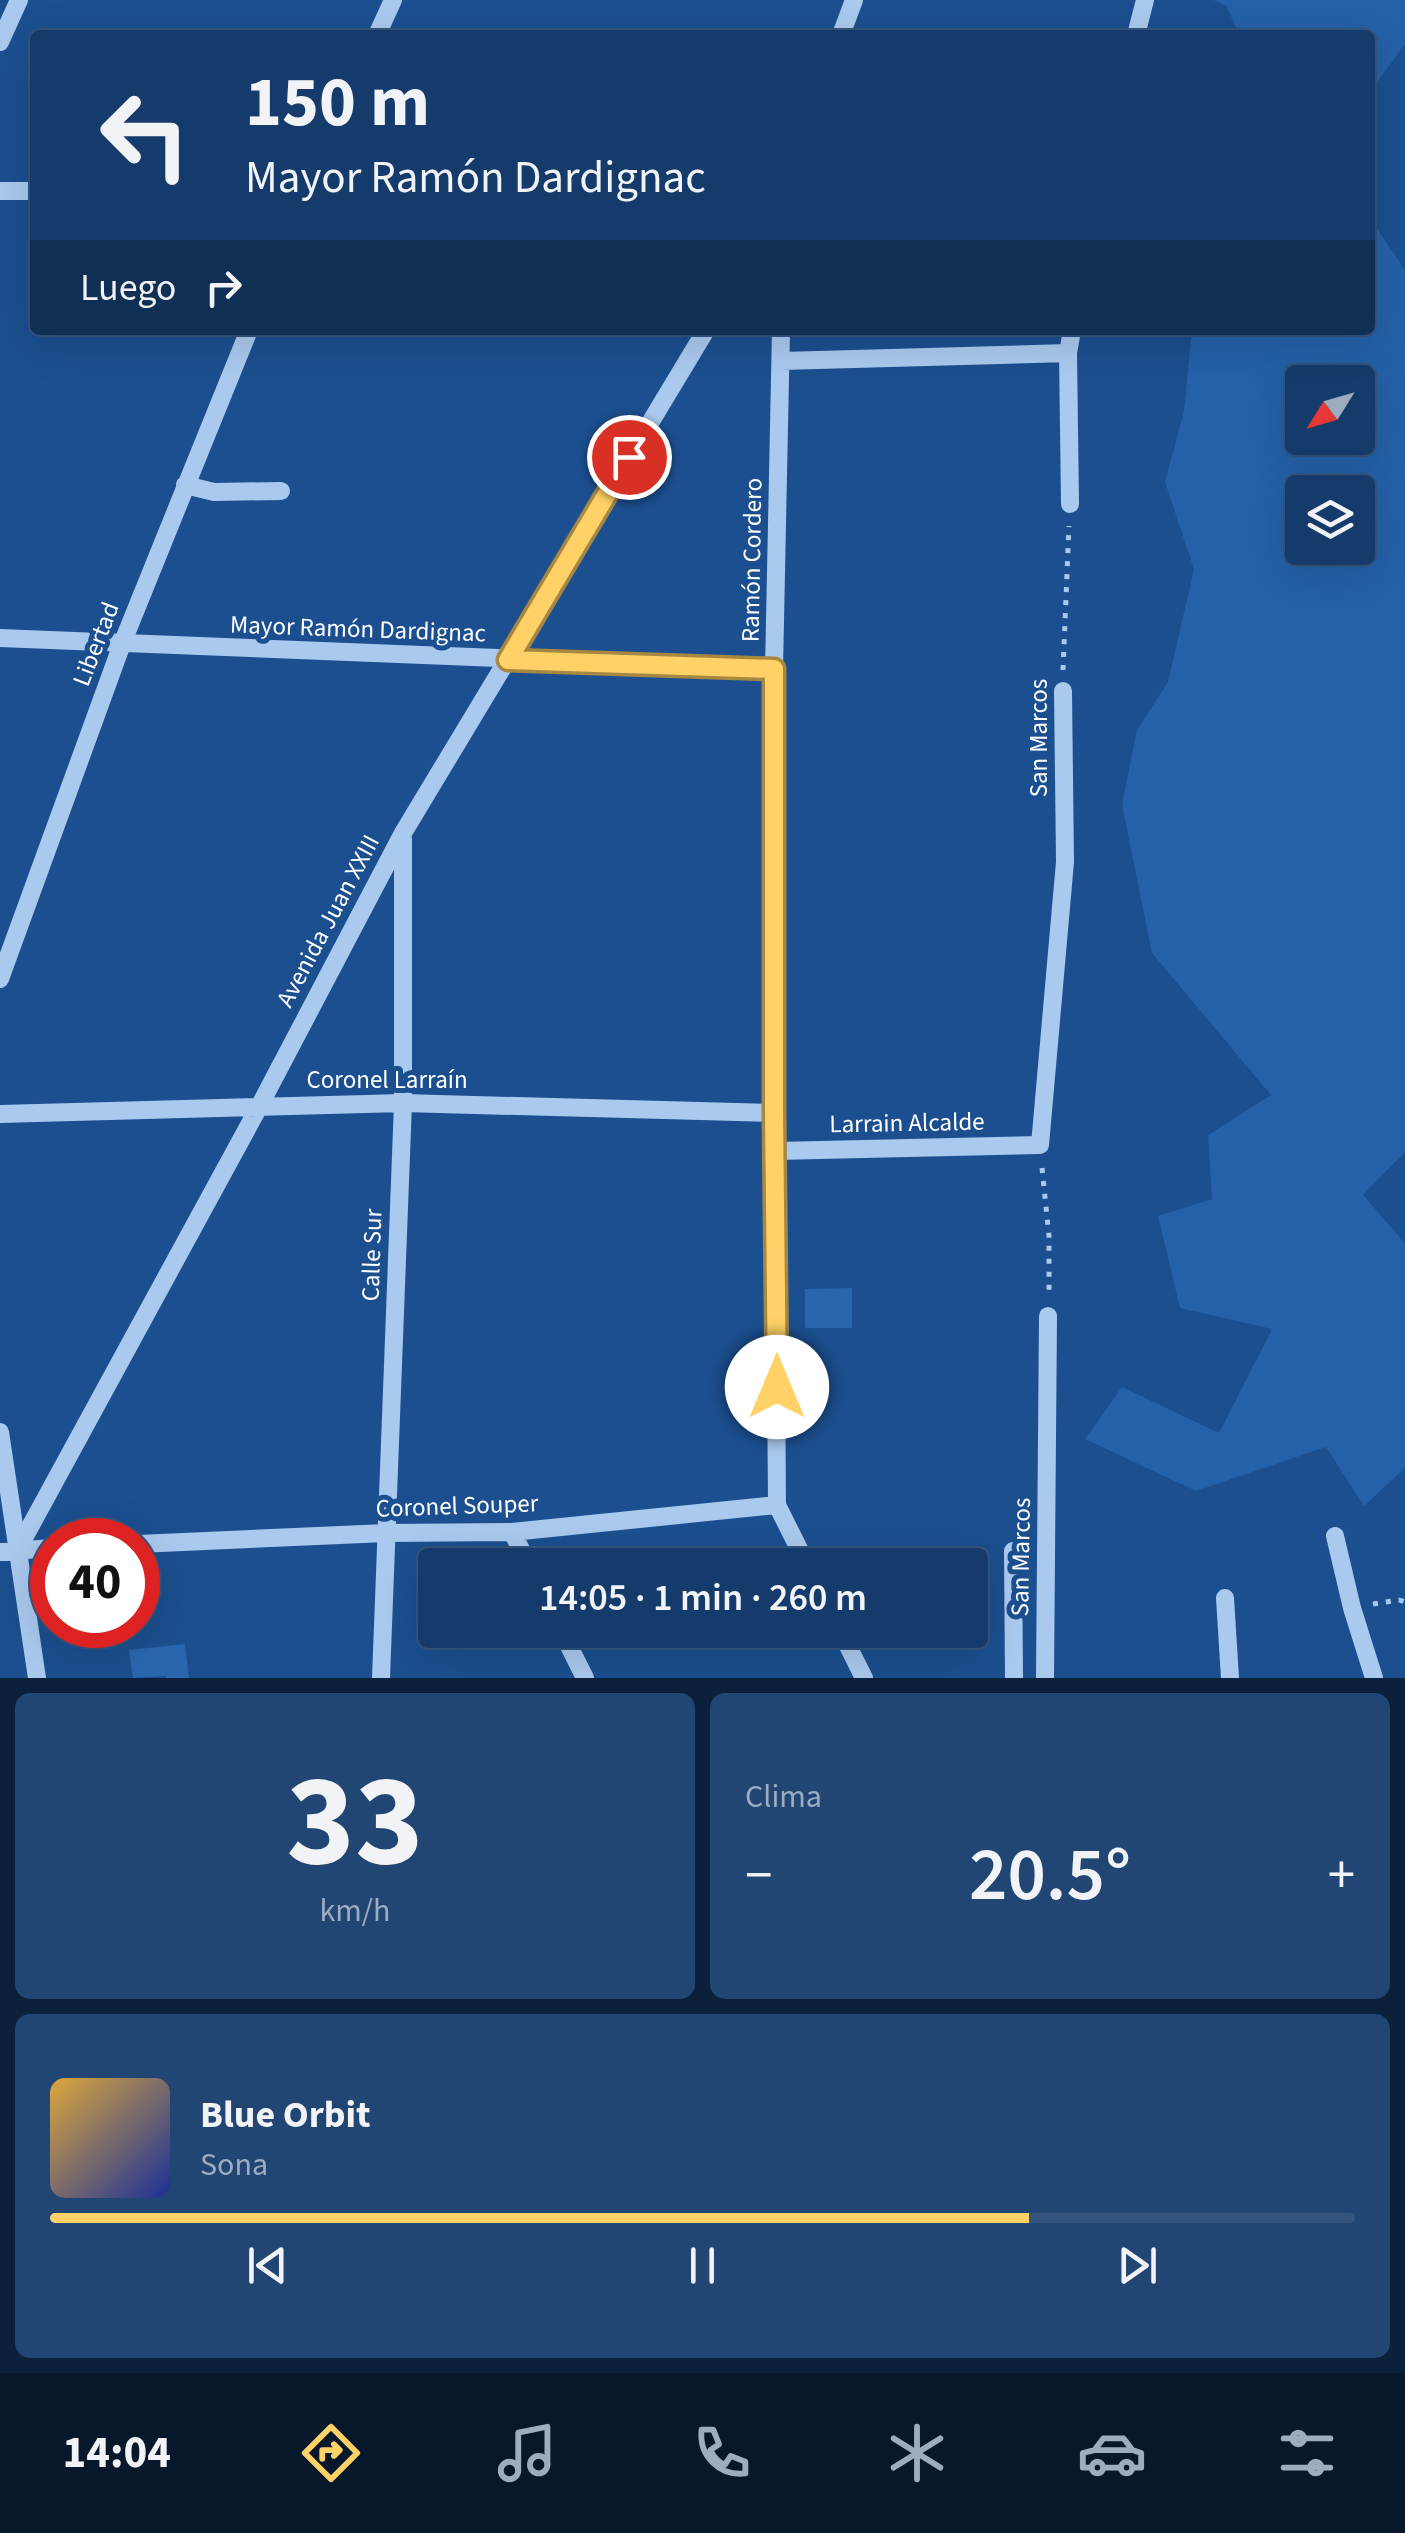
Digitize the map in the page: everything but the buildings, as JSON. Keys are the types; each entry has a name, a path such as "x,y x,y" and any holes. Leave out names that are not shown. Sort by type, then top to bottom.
{"street":[{"path":"0,42 19,0"},
{"path":"379,30 393,0"},
{"path":"843,30 854,0"},
{"path":"1137,30 1145,0"},
{"path":"0,190 30,191"},
{"name":"Libertad","path":"0,979 122,644 247,335"},
{"name":"Avenida Juan XXIII","path":"9,1551 260,1105 402,834 703,335"},
{"name":"Ramón Cordero","path":"782,335 774,669 777,1505 798,1548"},
{"path":"1070,504 1068,353 1071,335"},
{"path":"782,361 1068,353"},
{"path":"185,484 214,492 281,492"},
{"name":"Mayor Ramón Dardignac","path":"0,638 774,669"},
{"name":"San Marcos","path":"1040,1145 1064,862 1063,691"},
{"name":"Calle Sur","path":"381,1678 403,1102 402,834"},
{"name":"Coronel Larraín","path":"0,1114 403,1102 774,1113"},
{"name":"Larrain Alcalde","path":"776,1151 1040,1145"},
{"name":"San Marcos","path":"1045,1678 1048,1316"},
{"path":"0,1432 9,1551 37,1678"},
{"name":"Coronel Souper","path":"160,1543 512,1532 777,1505"},
{"path":"512,1532 520,1548"},
{"path":"1335,1536 1374,1678"},
{"path":"1012,1551 1014,1678"},
{"path":"1225,1598 1230,1678"},
{"path":"570,1648 586,1678"},
{"path":"849,1648 864,1678"}],"path":[{"name":"San Marcos","path":"1063,691 1070,504"},
{"path":"1040,1145 1049,1236 1048,1316"}],"shaded area":[{"path":"1214,0 1405,0 1405,44 1375,85 1375,30 1238,30 1226,6"},
{"path":"1375,225 1405,270 1405,1152 1363,1195 1405,1243 1405,1468 1364,1506 1326,1447 1196,1491 1085,1439 1122,1387 1219,1433 1272,1329 1180,1308 1158,1216 1212,1199 1208,1135 1271,1095 1152,953 1122,805 1137,730 1168,682 1194,569 1165,482 1184,411 1192,335 1375,335"}],"route":[{"path":"629,457 508,660 774,669 777,1387"}]}
